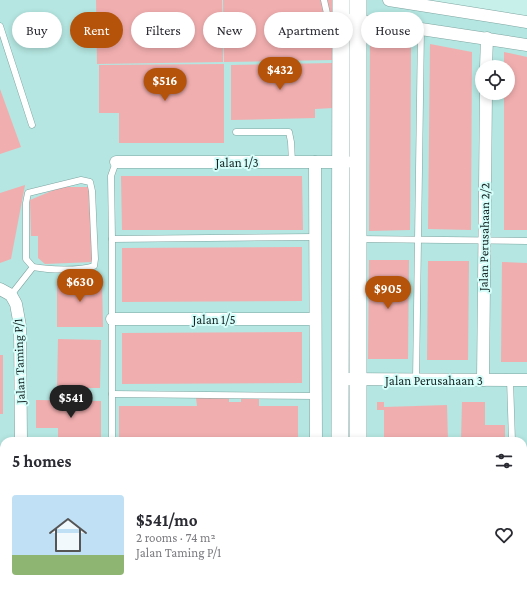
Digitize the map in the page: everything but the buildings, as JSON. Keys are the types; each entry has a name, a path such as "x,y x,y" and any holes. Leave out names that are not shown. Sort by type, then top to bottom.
{"street":[{"path":"339,12 342,0"},
{"path":"358,0 358,437"},
{"path":"389,0 527,22"},
{"path":"353,22 361,21"},
{"path":"424,29 527,45"},
{"path":"486,60 487,38"},
{"path":"337,48 341,162 340,437"},
{"name":"Jalan Perusahaan 2/2","path":"483,380 486,100"},
{"name":"Jalan 1/3","path":"116,162 359,162"},
{"path":"315,162 316,437"},
{"name":"Jalan Taming P/1","path":"5,292 16,304 20,326 20,437"},
{"name":"Jalan 1/5","path":"112,319 315,319"},
{"name":"Jalan Perusahaan 3","path":"340,379 527,380"}],"lane":[{"path":"324,0 330,12"},
{"path":"0,26 32,125"},
{"path":"416,380 421,48"},
{"path":"236,132 289,132 292,162"},
{"path":"112,437 111,176 116,162"},
{"path":"5,292 33,268 87,269 94,266 95,258 90,182 81,180 28,193 26,202 26,259 33,268"},
{"path":"112,239 315,237"},
{"path":"359,239 527,241"},
{"path":"510,380 512,437"},
{"path":"112,394 316,396"}],"shaded area":[{"path":"0,0 425,0 527,16 527,437 0,437"}]}
